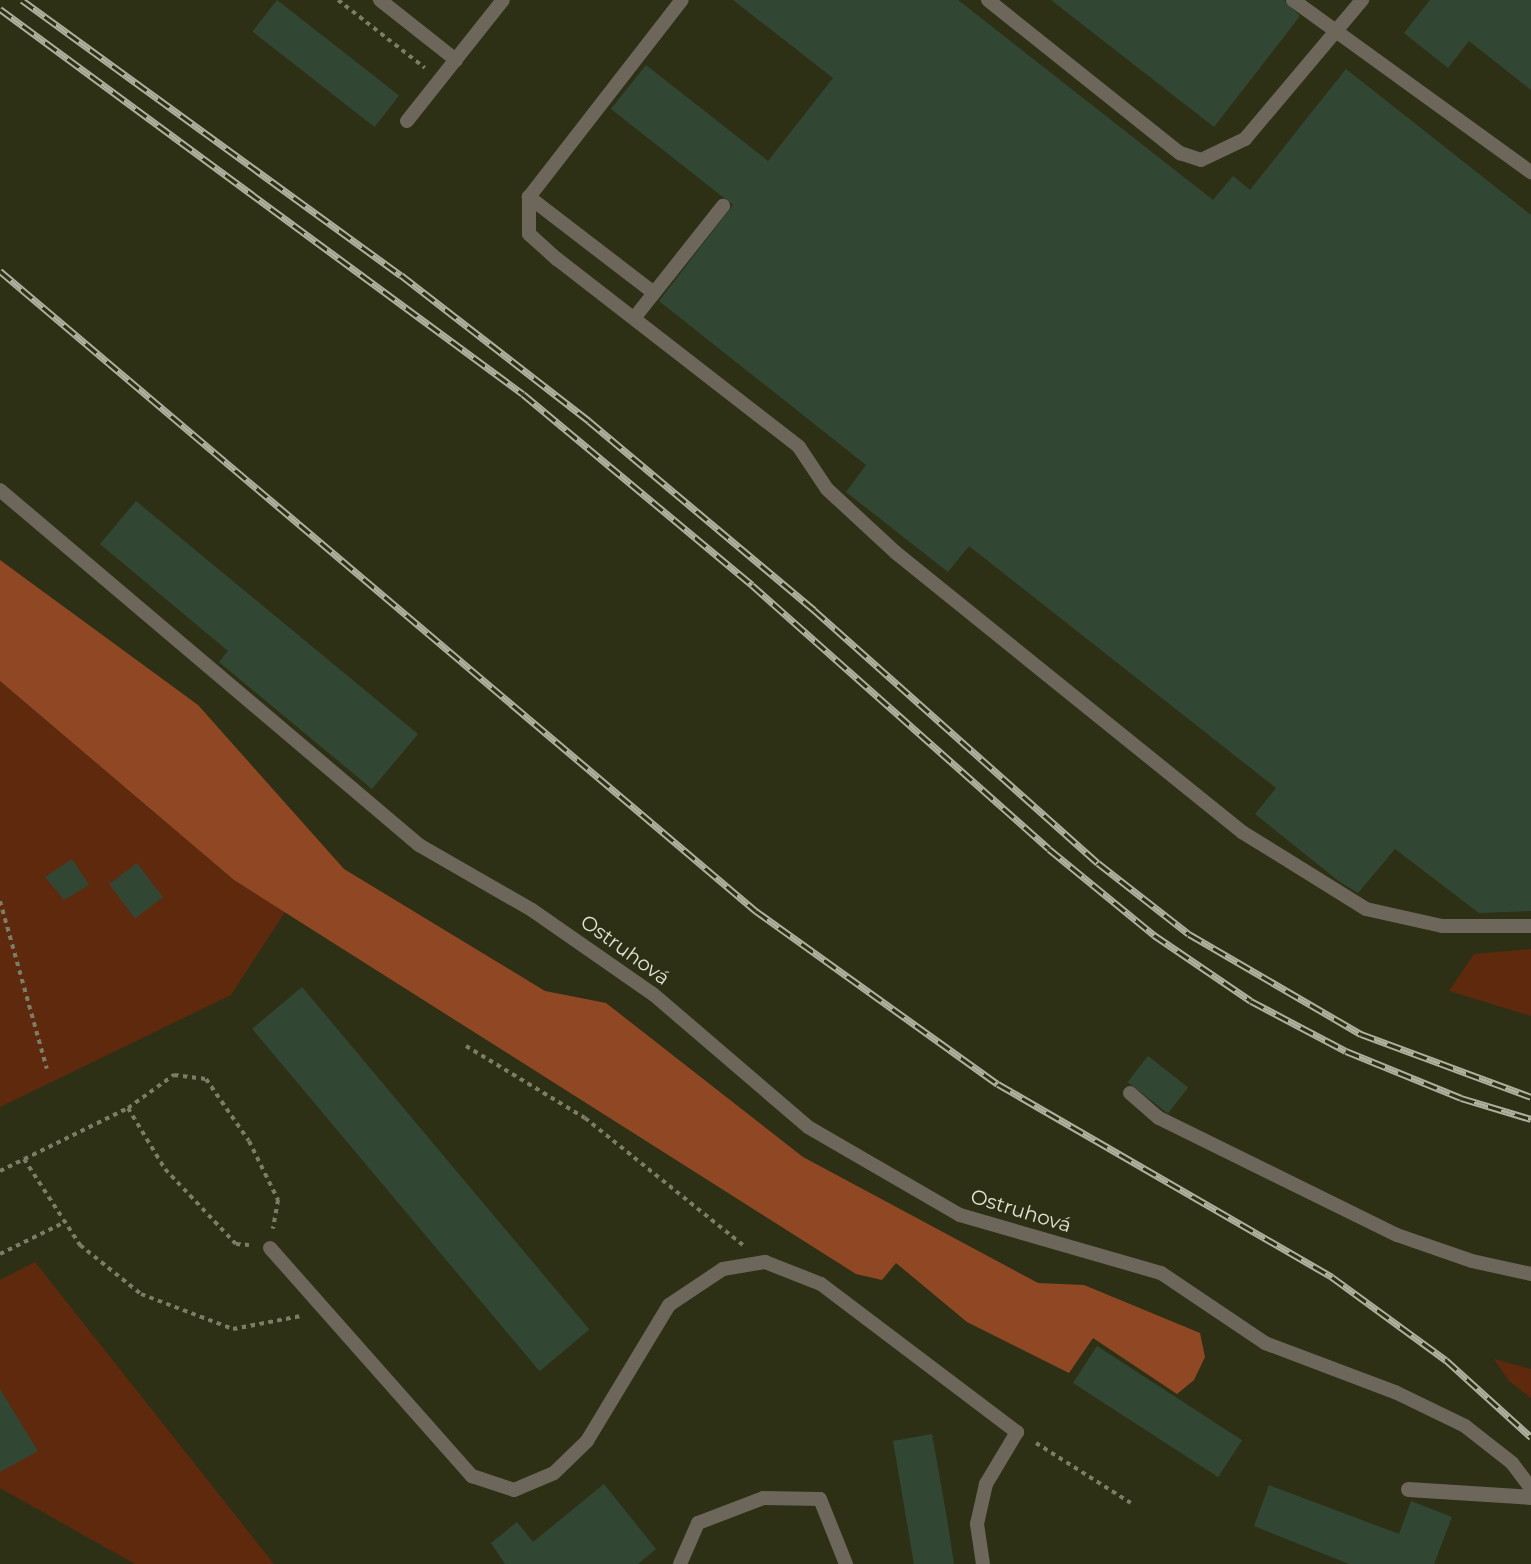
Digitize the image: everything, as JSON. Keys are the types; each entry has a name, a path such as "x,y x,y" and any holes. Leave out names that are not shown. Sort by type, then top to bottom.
{"street":[{"path":"1408,1489 1531,1497"}],"lane":[{"path":"380,0 456,60"},
{"path":"407,121 503,0"},
{"path":"682,0 530,197 529,234 799,447 827,489 895,552 1251,838 1366,909 1442,926 1531,926"},
{"path":"988,0 1180,153 1201,160 1245,139 1362,0"},
{"path":"1293,0 1531,172"},
{"path":"530,197 654,293"},
{"path":"635,317 723,206"},
{"name":"Ostruhová","path":"0,490 418,845 532,910 653,994 808,1127 885,1175 960,1215 1161,1273 1265,1343 1395,1392 1465,1426 1512,1464 1531,1488"},
{"path":"1130,1093 1159,1118 1397,1235 1463,1259 1531,1274"},
{"path":"270,1248 472,1476 514,1490 554,1473 587,1441 669,1305 723,1269 765,1262 821,1284 1017,1432 986,1484 977,1524 983,1564"},
{"path":"680,1564 698,1523 763,1498 820,1499 846,1564"}],"path":[{"path":"338,0 439,80"},
{"path":"0,901 47,1069"},
{"path":"466,1046 585,1118 765,1262"},
{"path":"0,1171 128,1108 174,1076 206,1079 249,1141 278,1200 270,1248 236,1244 165,1169 128,1108"},
{"path":"24,1160 80,1245 141,1294 233,1329 326,1312"},
{"path":"0,1254 65,1222"},
{"path":"1017,1432 1131,1503"}],"shaded area":[{"path":"0,560 198,705 344,869 545,991 606,1003 803,1157 1038,1283 1084,1285 1200,1333 1205,1357 1194,1380 1177,1394 1093,1338 1069,1373 967,1322 896,1263 882,1280 856,1274 234,880 0,681"},
{"path":"0,681 234,880 285,912 231,995 0,1107"},
{"path":"1531,949 1531,1016 1449,991 1474,954"},
{"path":"35,1262 274,1564 135,1564 0,1488 0,1280"},
{"path":"1494,1359 1531,1369 1531,1398 1509,1381"}],"building":[{"path":"277,0 399,95 375,127 252,32"},
{"path":"733,0 958,0 1213,200 1233,176 1250,190 1346,69 1531,215 1531,911 1479,913 1395,849 1358,893 1340,882 1255,814 1276,788 969,546 948,572 846,492 866,465 659,301 733,205 611,109 646,65 768,161 833,78"},
{"path":"1051,0 1284,0 1300,16 1214,127"},
{"path":"1430,0 1531,0 1531,90 1469,41 1448,68 1404,33"},
{"path":"136,501 418,734 372,789 219,662 228,651 100,544"},
{"path":"72,859 89,885 64,900 45,877"},
{"path":"137,863 163,897 135,918 109,884"},
{"path":"302,987 589,1329 540,1371 252,1029"},
{"path":"1148,1056 1188,1087 1168,1113 1128,1082"},
{"path":"1097,1346 1242,1440 1218,1477 1073,1383"},
{"path":"0,1389 38,1451 0,1472"},
{"path":"932,1434 954,1564 914,1564 893,1441"},
{"path":"604,1484 656,1549 638,1564 505,1564 491,1543 517,1522 533,1542"},
{"path":"1269,1485 1399,1534 1411,1501 1452,1517 1434,1564 1349,1564 1254,1526"}],"railway":[{"path":"22,0 401,275 589,421 814,610 1098,863 1189,934 1361,1034 1531,1097"},
{"path":"0,9 523,394 752,585 1049,849 1154,935 1251,1001 1346,1051 1461,1098 1531,1119"},
{"path":"0,271 756,911 998,1084 1332,1277 1446,1360 1531,1437"}]}
